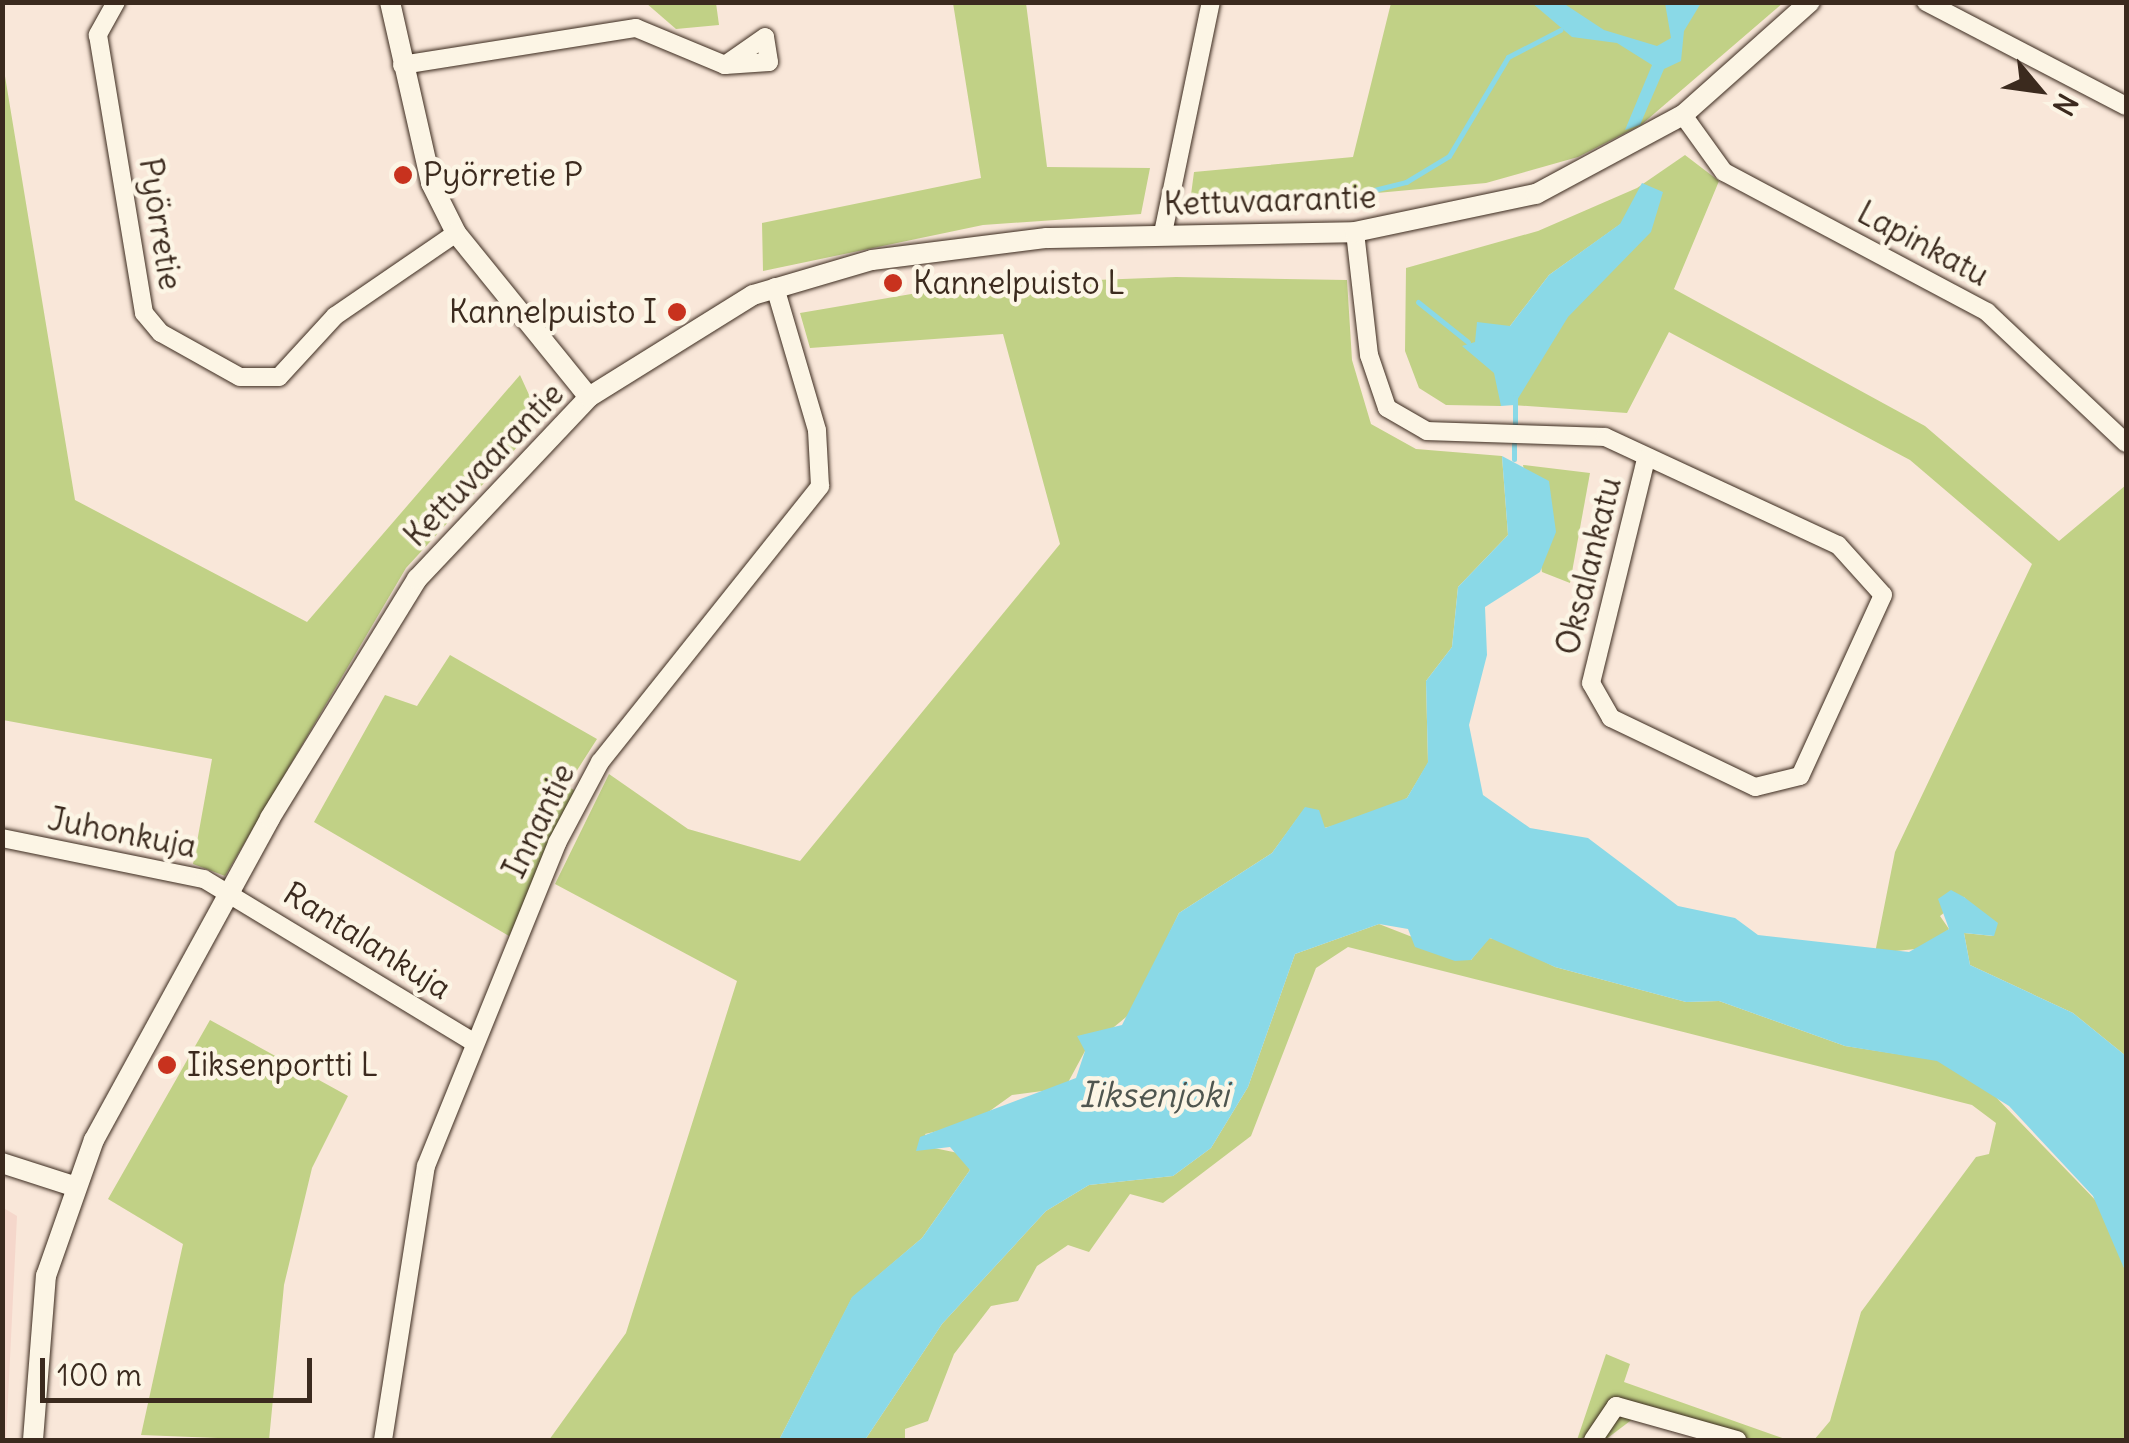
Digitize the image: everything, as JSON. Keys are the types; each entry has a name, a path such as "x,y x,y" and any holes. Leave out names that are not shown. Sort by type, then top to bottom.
{"street":[{"name":"Pyörretie","path":"116,2 98,35 144,314 161,333 240,377 280,377 335,316 456,233"},
{"path":"390,2 413,133 456,233 589,397"},
{"path":"1164,233 1211,2"},
{"name":"Kettuvaarantie","path":"33,1440 46,1276 72,1186 228,892 417,578 589,397 670,339 776,287 944,248 1164,233 1355,232 1536,194 1683,116 1810,2"},
{"path":"1926,2 2126,106"},
{"path":"402,65 636,28 725,65"},
{"name":"Lapinkatu","path":"1683,116 1724,172 1987,312 2126,443"},
{"name":"Oksalankatu","path":"1355,232 1368,355 1387,408 1427,431 1605,436 1646,460 1838,545 1883,595 1800,776 1755,788 1611,718 1591,683 1646,460"},
{"name":"Innantie","path":"383,1440 426,1166 472,1041 600,762 820,486 817,430 776,287"},
{"name":"Juhonkuja","path":"2,838 228,892"},
{"name":"Rantalankuja","path":"228,892 472,1041"},
{"path":"2,1163 72,1186"},
{"path":"1593,1440 1616,1406 1737,1440"}],"shaded area":[{"path":"2,1207 17,1216 6,1440 2,1440"}],"green space":[{"path":"646,3 716,3 719,25 676,29"},
{"path":"953,3 1026,3 1047,167 1150,168 1141,214 983,225 763,271 762,223 981,178"},
{"path":"1391,3 1783,3 1641,125 1578,157 1486,183 1189,210 1194,172 1353,157"},
{"path":"3,64 75,500 307,622 520,375 541,421 406,568 225,876 193,864 212,759 3,720"},
{"path":"1685,155 1719,181 1674,289 1925,426 2059,541 2126,485 2126,1056 2073,1013 1970,965 1964,933 1993,936 1964,897 1940,916 1949,929 1926,948 1875,953 1895,852 2032,564 1910,460 1669,332 1627,413 1512,405 1524,364 1622,223 1549,275 1510,326 1501,406 1446,405 1419,388 1405,351 1406,268 1538,231 1637,188"},
{"path":"1176,277 1347,280 1352,360 1371,424 1416,449 1502,456 1508,535 1458,587 1452,647 1426,681 1428,763 1407,798 1377,815 1324,828 1305,808 1272,853 1179,913 1131,1013 1085,1051 1065,1088 1012,1095 973,1123 925,1134 934,1148 963,1154 970,1170 922,1238 852,1298 779,1440 549,1440 626,1333 737,981 555,884 609,774 688,829 800,861 1060,544 1003,334 810,348 800,313 964,285"},
{"path":"1523,465 1590,473 1570,583 1542,572"},
{"path":"450,655 597,739 567,786 577,792 509,936 314,822 385,695 417,706"},
{"path":"1379,924 1471,960 1489,938 1504,941 1555,967 1686,1002 1719,1001 1845,1046 1937,1060 1988,1089 2104,1209 2126,1273 2126,1440 1814,1440 1830,1421 1861,1312 1976,1157 1989,1154 1996,1123 1972,1105 1348,947 1316,968 1251,1136 1163,1203 1130,1194 1089,1252 1068,1245 1037,1266 1018,1301 991,1306 954,1354 928,1421 905,1429 905,1440 865,1440 942,1324 1046,1211 1089,1185 1173,1176 1211,1148 1248,1087 1295,954"},
{"path":"210,1020 348,1096 312,1168 284,1285 269,1440 141,1435 183,1244 108,1199"},
{"path":"1606,1354 1630,1364 1624,1382 1788,1440 1704,1440 1638,1415 1605,1440 1577,1440"}],"water":[{"path":"1532,3 1563,3 1604,30 1657,46 1671,38 1665,3 1701,3 1684,31 1681,61 1664,69 1640,125 1625,130 1652,65 1617,43 1572,37"},
{"path":"1642,183 1663,192 1651,232 1568,317 1514,405 1501,406 1494,373 1462,346 1475,342 1477,322 1510,326 1549,275 1620,224"},
{"name":"Iiksenjoki","path":"1502,456 1549,481 1556,532 1540,572 1485,607 1487,655 1469,725 1483,795 1530,828 1588,838 1678,906 1735,918 1758,935 1909,952 1949,929 1938,899 1951,890 1964,897 1998,923 1994,936 1964,933 1970,965 2073,1013 2126,1056 2126,1273 2093,1196 2009,1106 1937,1061 1845,1046 1719,1001 1686,1002 1555,967 1490,938 1471,960 1455,961 1415,947 1408,929 1379,924 1295,954 1248,1087 1211,1148 1173,1176 1089,1185 1046,1211 942,1324 865,1440 779,1440 852,1297 922,1238 970,1170 950,1147 916,1151 920,1137 1076,1078 1085,1051 1077,1036 1122,1025 1179,913 1272,853 1305,807 1319,810 1325,828 1407,798 1428,762 1426,681 1452,647 1458,587 1508,535"}],"waterway":[{"path":"1354,195 1406,182 1449,156 1508,57 1560,30"},
{"path":"1418,302 1468,342"},
{"path":"1515,397 1515,429"},
{"path":"1514,440 1514,459"}],"place":[{"name":"Pyörretie P","path":"403,175"},
{"name":"Kannelpuisto L","path":"893,283"},
{"name":"Kannelpuisto I","path":"677,312"},
{"name":"Iiksenportti L","path":"167,1065"}]}
